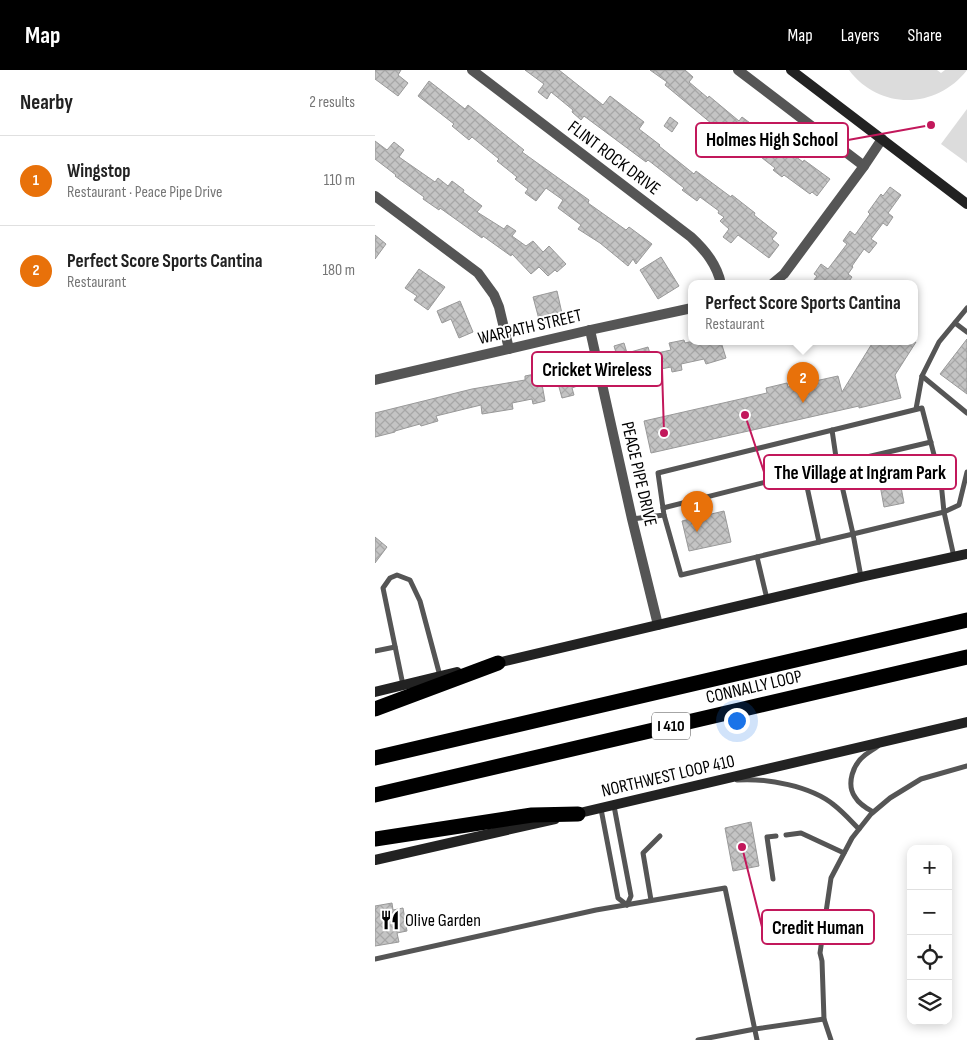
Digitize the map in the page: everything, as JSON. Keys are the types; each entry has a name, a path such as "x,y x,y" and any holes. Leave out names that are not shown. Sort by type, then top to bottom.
{"highway":[{"name":"CONNALLY LOOP","path":"375,758 967,620"},
{"name":"CONNALLY LOOP","path":"375,795 967,657"},
{"path":"375,709 498,663"},
{"path":"375,838 531,815 578,814"}],"main road":[{"path":"791,70 967,204"},
{"path":"375,692 861,577 967,554"},
{"name":"NORTHWEST LOOP 410","path":"375,860 614,806 967,722"}],"street":[{"name":"FLINT ROCK DRIVE","path":"472,70 691,237 704,249 713,263 719,280"},
{"path":"738,70 864,166"},
{"path":"777,280 784,274 882,139"},
{"path":"375,196 477,273 486,283 499,307 509,349"},
{"name":"WARPATH STREET","path":"375,380 688,309"},
{"name":"PEACE PIPE DRIVE","path":"590,330 632,519 658,625"}],"lane":[{"path":"916,409 922,376 939,342 967,308"},
{"path":"955,323 967,332"},
{"path":"922,376 967,413"},
{"path":"954,557 945,512 941,482 922,408 659,473 664,515 681,575 945,512 959,505 967,472"},
{"path":"832,430 837,464 861,577"},
{"path":"663,508 931,442"},
{"path":"804,473 819,542"},
{"path":"632,519 664,515"},
{"path":"757,557 767,600"},
{"path":"403,685 383,588 390,578 397,576 410,580 420,601 440,676"},
{"path":"375,651 395,647"},
{"path":"873,812 859,803 854,796 851,778 861,759 887,741"},
{"path":"831,1040 824,1019 822,961 820,953 831,878 852,838 873,812 890,798 921,779 967,766"},
{"path":"719,781 755,780 799,788 833,804 859,829"},
{"path":"614,806 631,896 627,905"},
{"path":"601,809 618,898 627,905"},
{"path":"786,835 801,833 844,853"},
{"path":"651,900 643,853 660,836"},
{"path":"773,879 767,837 775,836"},
{"path":"375,959 596,910 725,888 757,1040"},
{"path":"698,1040 824,1019"}],"shaded area":[{"path":"849,70 937,70 941,73 945,70 967,70 954,83 940,92 924,98 908,100 891,98 876,92 861,83"},
{"path":"967,109 967,163 941,144"}],"building":[{"path":"375,70 401,70 398,75 408,83 398,96 375,79"},
{"path":"525,70 559,70 603,105 610,96 644,122 639,129 659,146 694,174 696,171 755,213 754,215 777,233 772,239 779,245 769,258 738,235 731,243 723,237 729,229 720,221 724,217 718,213 719,211 700,197 697,201 682,190 684,188 648,160 646,162 584,116 581,120 572,112 573,110 551,92 547,99 538,92 544,84"},
{"path":"650,70 685,70 693,77 689,82 708,98 709,96 739,121 742,117 803,162 804,160 830,179 817,196 812,192 810,194 784,175 782,177 773,170 775,168 748,147 745,150 736,143 741,136 722,122 717,128 665,85 667,82"},
{"path":"429,81 465,109 468,105 524,150 522,152 589,200 588,203 626,230 629,227 652,244 636,264 633,259 628,266 600,243 578,229 581,225 558,208 563,200 546,188 536,201 525,193 528,189 515,179 517,177 497,161 499,159 472,137 469,140 452,126 454,124 418,96"},
{"path":"670,117 678,123 672,132 664,126"},
{"path":"375,141 387,150 394,142 404,150 399,157 435,182 438,178 448,186 452,181 482,206 477,212 504,229 507,225 516,231 512,236 526,246 533,241 543,252 549,246 566,264 557,272 555,270 548,276 539,267 531,274 512,254 511,256 440,208 439,210 423,199 424,197 375,159"},
{"path":"890,187 901,195 888,213 893,217 887,226 883,223 871,239 877,243 869,253 864,249 852,266 848,274 852,277 850,280 814,280 817,276 814,274 821,264 828,269 847,244 843,241 850,231 855,235 870,214 868,212 881,194 883,196"},
{"path":"375,235 386,244 375,259"},
{"path":"661,257 679,286 658,299 640,270"},
{"path":"419,269 445,287 428,310 414,300 417,296 405,288"},
{"path":"557,291 563,318 540,323 533,297"},
{"path":"460,301 473,332 459,338 451,319 442,323 437,311"},
{"path":"967,339 967,394 940,374"},
{"path":"684,340 685,343 688,342 688,345 722,345 726,358 706,364 704,359 681,364 682,370 672,372 671,367 661,369 657,353 671,350 669,343"},
{"path":"624,343 627,353 648,347 653,363 625,371 620,355 617,356 614,346"},
{"path":"871,345 914,345 895,375 901,398 651,453 644,421 767,393 766,388 787,383 788,387 838,376 842,392"},
{"path":"574,364 580,385 572,388 574,395 562,398 556,376 561,375 559,368"},
{"path":"540,373 545,401 533,404 532,399 512,403 513,409 482,414 481,405 436,416 438,421 421,426 420,424 375,437 375,413 472,389 525,380 525,376"},
{"path":"894,470 899,487 901,487 904,503 884,507 878,474"},
{"path":"724,511 731,542 689,551 682,521"},
{"path":"375,537 387,547 375,563"},
{"path":"751,822 759,866 733,871 725,828"},
{"name":"Olive Garden","path":"392,903 393,910 403,908 407,931 397,933 399,942 375,946 375,906"}],"place":[{"name":"Holmes High School","path":"931,125"},
{"name":"Perfect Score Sports Cantina","path":"803,403"},
{"name":"The Village at Ingram Park","path":"745,415"},
{"name":"Cricket Wireless","path":"664,433"},
{"name":"Wingstop","path":"697,532"},
{"name":"Credit Human","path":"742,847"},
{"name":"Olive Garden","path":"390,920"}]}
